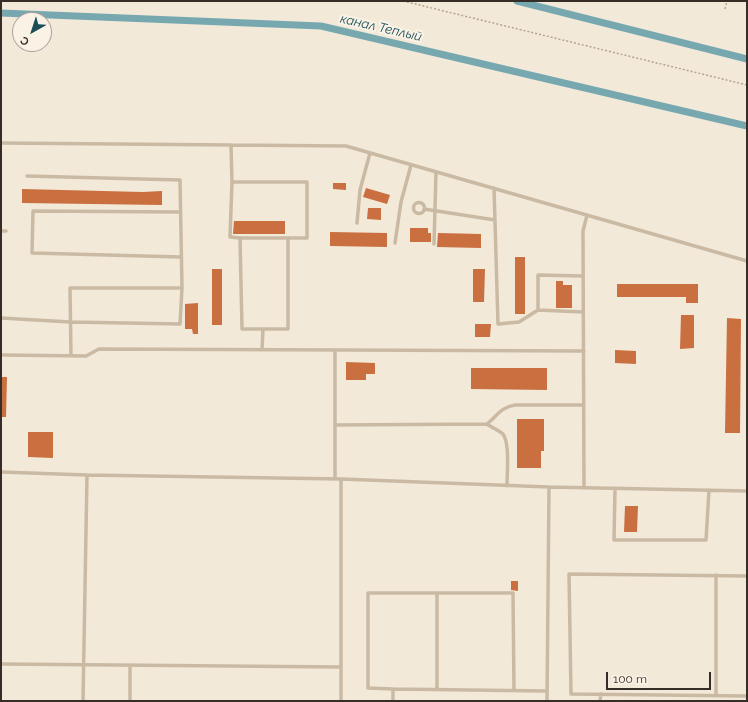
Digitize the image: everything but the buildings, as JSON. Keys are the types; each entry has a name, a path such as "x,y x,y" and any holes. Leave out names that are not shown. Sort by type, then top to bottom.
{"lane":[{"path":"1,143 346,146 747,261"},
{"path":"231,145 232,182 230,237 307,238 307,182 232,182"},
{"path":"357,223 360,190 370,153"},
{"path":"395,243 401,202 411,164"},
{"path":"434,244 436,172"},
{"path":"1,318 70,322 180,324 182,288 180,180 27,176"},
{"path":"494,188 498,324 519,322 538,310 583,312"},
{"path":"424,209 495,220"},
{"path":"180,212 34,211 32,253 181,257"},
{"path":"584,488 583,231 588,215"},
{"path":"1,232 6,231"},
{"path":"240,238 242,329 288,328 288,238"},
{"path":"538,310 538,275 583,276"},
{"path":"71,356 70,288 182,288"},
{"path":"262,350 263,329"},
{"path":"1,355 86,356 99,349 584,351"},
{"path":"335,350 335,479"},
{"path":"335,425 487,424 496,418 500,411 507,406 584,404"},
{"path":"487,424 494,430 502,433 507,441 507,486"},
{"path":"1,472 87,475 341,479 549,488 747,491"},
{"path":"83,701 87,475"},
{"path":"341,479 341,701"},
{"path":"547,701 549,488"},
{"path":"615,489 614,540 706,540 709,490"},
{"path":"747,576 569,574 571,694 747,696"},
{"path":"716,575 716,696"},
{"path":"514,690 513,592 368,593 368,688 547,691"},
{"path":"437,593 437,689"},
{"path":"1,664 341,666"},
{"path":"130,665 130,701"},
{"path":"393,689 393,701"},
{"path":"600,701 601,694"},
{"path":"696,695 696,701"}],"path":[{"path":"403,1 747,85"},
{"path":"725,9 726,1"}],"waterway":[{"name":"канал Теплый","path":"517,1 747,59"},
{"name":"канал Теплый","path":"1,13 321,26 747,126"}]}
